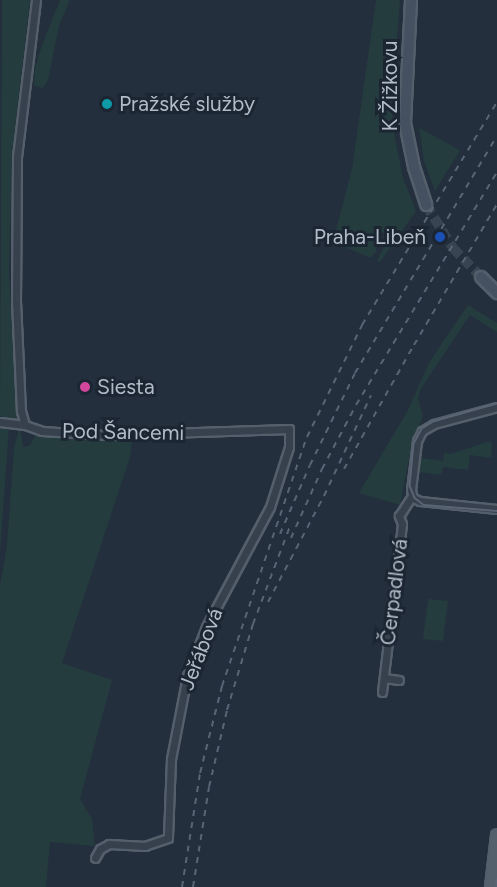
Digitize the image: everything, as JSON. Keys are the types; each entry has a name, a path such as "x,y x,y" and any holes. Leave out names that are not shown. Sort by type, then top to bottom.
{"main road":[{"name":"K Žižkovu","path":"411,0 405,123 414,167 426,205"},
{"path":"481,277 497,293"},
{"path":"491,887 497,835"}],"street":[{"path":"25,425 21,411 16,294 17,157 36,0"},
{"name":"Čerpadlová","path":"382,692 402,524 399,516 414,498 417,443 422,431 434,424 497,407"},
{"name":"Pod Šancemi","path":"0,422 25,425 42,431 105,435 289,429"},
{"name":"Jeřábová","path":"95,858 100,849 109,844 145,846 168,838 171,759 187,676 206,627 270,507 289,447 289,429"},
{"path":"414,498 497,509"},
{"path":"384,678 399,680"}],"green space":[{"path":"2,0 30,0 12,154 9,272 17,420 0,416"},
{"path":"60,0 70,0 59,26 48,80 43,88 34,86 35,68"},
{"path":"376,0 400,0 392,100 393,128 403,178 416,211 380,262 377,261 384,247 390,247 391,233 377,232 376,252 371,258 333,242 352,169"},
{"path":"419,128 460,150 435,191 424,161"},
{"path":"468,305 497,323 497,332 470,315 420,390 418,399 423,416 412,443 400,505 359,493 407,412 430,361"},
{"path":"20,425 23,447 30,446 35,436 41,434 132,440 130,457 62,663 112,680 80,799 92,819 95,846 50,842 46,887 0,887 0,585 7,546 14,448"},
{"path":"0,426 9,428 0,553"},
{"path":"490,441 491,458 470,455 468,470 443,467 441,475 419,472 421,458 443,461 444,453 451,454"},
{"path":"428,599 448,601 443,641 423,639"}],"tunnel":[{"path":"426,205 453,248 481,277"}],"tram line":[{"path":"497,404 433,422 422,429 414,444 410,486 415,498 424,505 497,511"},
{"path":"496,887 497,880"}],"railway":[{"path":"182,887 200,773 222,686 307,437 362,325 497,102"},
{"path":"280,534 310,465 355,373 497,136"},
{"path":"291,538 322,469 356,405 497,172"},
{"path":"344,469 497,204"},
{"path":"268,602 324,496 371,395"},
{"path":"193,887 209,787 227,710 253,624 290,526"}],"place":[{"name":"Pražské služby","path":"107,104"},
{"name":"Praha-Libeň","path":"440,237"},
{"name":"Siesta","path":"85,387"}]}
